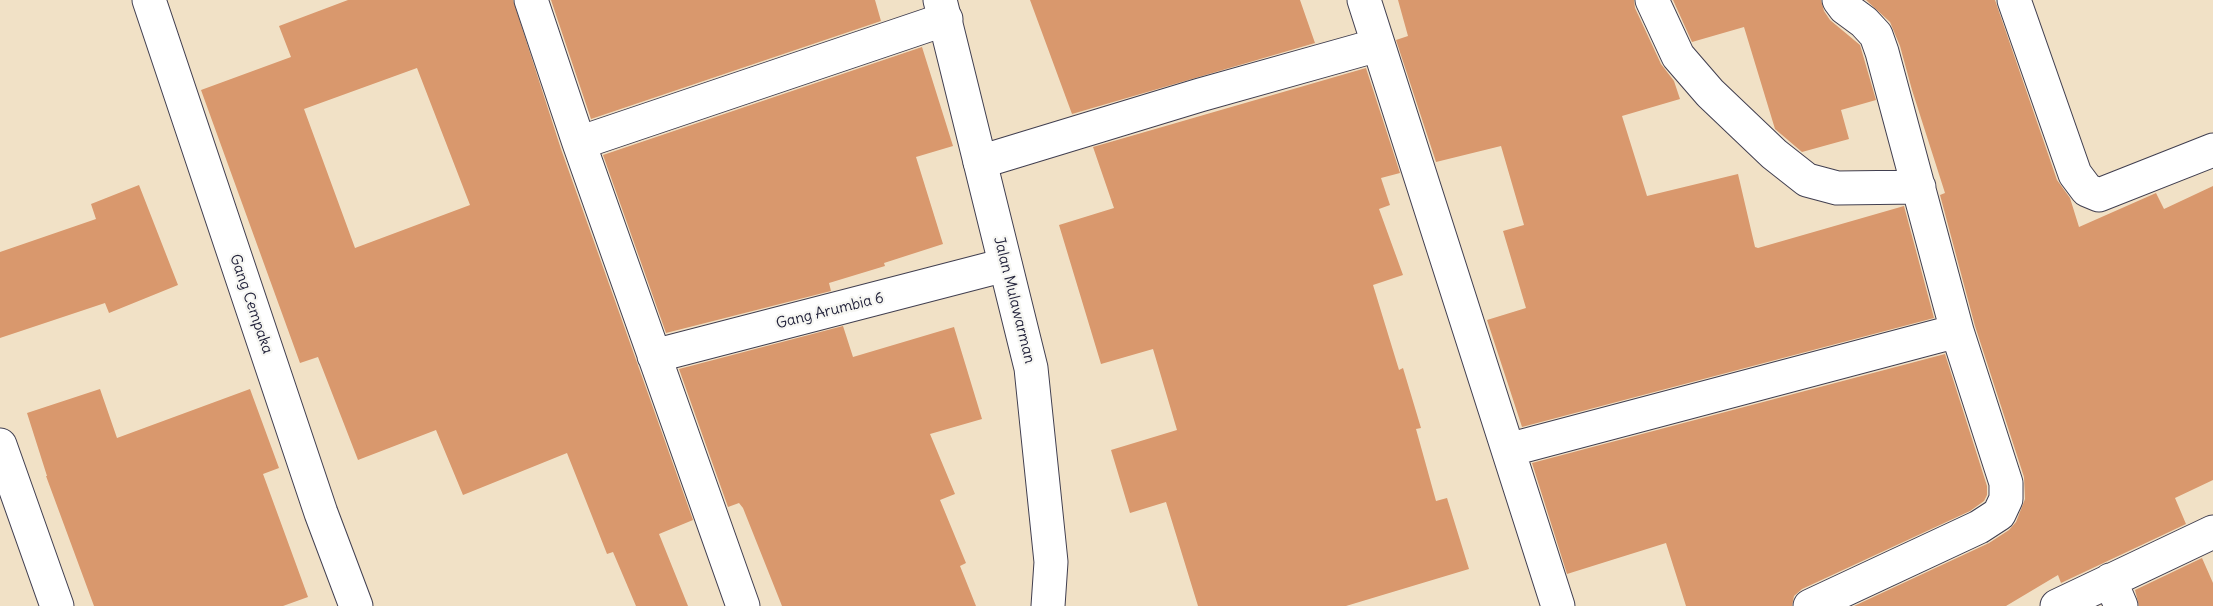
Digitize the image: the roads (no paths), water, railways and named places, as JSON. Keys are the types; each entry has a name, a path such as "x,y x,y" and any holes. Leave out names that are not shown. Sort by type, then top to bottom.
{"street":[{"name":"Gang Cempaka","path":"149,0 318,502 356,606"},
{"path":"531,0 579,143 743,606"},
{"path":"1364,0 1558,606"},
{"path":"1652,0 1678,56 1710,93 1774,154 1807,180 1837,188 1919,187"},
{"path":"1810,606 1979,527 1999,514 2006,499 2006,483 1957,331 1882,52 1876,35 1839,0"},
{"path":"2014,0 2075,174 2087,190 2099,195 2213,150"},
{"path":"579,143 943,10"},
{"name":"Jalan Mulawarman","path":"943,10 1031,368 1051,562 1048,606"},
{"path":"980,162 1200,94 1378,45"},
{"name":"Gang Arumbia 6","path":"654,356 1005,265"},
{"path":"1508,450 1957,331"},
{"path":"2,459 57,606"},
{"path":"2057,606 2115,593 2213,532"}]}
